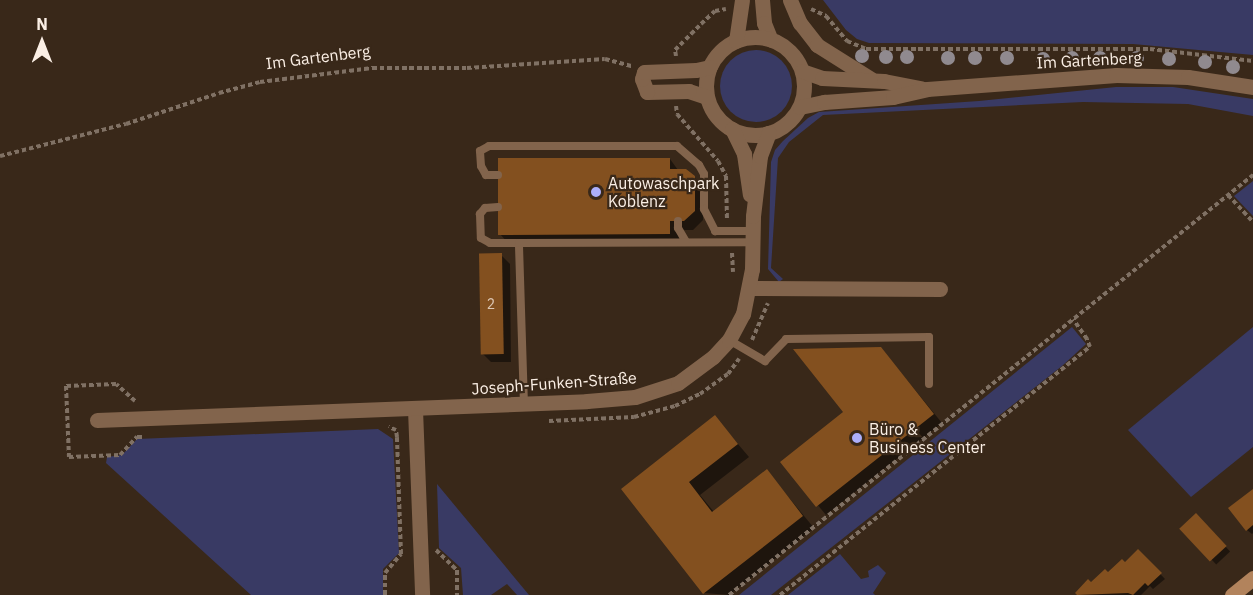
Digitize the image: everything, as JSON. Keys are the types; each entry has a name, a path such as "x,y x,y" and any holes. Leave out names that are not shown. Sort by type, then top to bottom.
{"street":[{"path":"762,0 764,23 771,40"},
{"path":"736,41 742,4"},
{"name":"Im Gartenberg","path":"792,4 817,45 874,80"},
{"path":"747,37 771,40 790,52 802,71 804,84 800,107 787,124 769,132 744,133 732,129 716,116 707,97 710,67 725,47 736,41 747,37"},
{"path":"707,97 689,91 647,92 642,79 644,72 710,67"},
{"name":"Im Gartenberg","path":"802,71 832,79 874,80 927,89"},
{"name":"Im Gartenberg","path":"800,107 824,102 893,97 927,89 1137,75 1188,77 1253,87"},
{"name":"Joseph-Funken-Straße","path":"732,129 744,154 753,230"},
{"name":"Joseph-Funken-Straße","path":"97,420 524,405 611,400 657,392 693,373 729,340 743,314 750,288 760,156 769,132"},
{"path":"750,288 767,290 940,289"},
{"path":"415,409 422,595"},
{"path":"1232,595 1253,578"}],"lane":[{"path":"498,175 486,175 481,166 480,151 489,146 677,146 699,165 704,174 704,209 715,231 753,230"},
{"path":"498,207 485,208 480,214 481,238 490,243 730,242 753,230"},
{"path":"678,221 678,228 686,242"},
{"path":"519,243 524,405"},
{"path":"729,340 765,362 786,339 929,337 929,384"}],"path":[{"path":"676,71 675,50 716,11 742,4"},
{"path":"792,4 818,10 847,41 866,49 1150,49 1253,61"},
{"name":"Im Gartenberg","path":"0,156 126,124 250,85 372,68 467,68 604,59 635,67 642,79"},
{"path":"676,92 677,114 718,161 726,176 729,231"},
{"path":"729,595 1253,175"},
{"path":"1228,195 1253,222"},
{"path":"730,242 733,276"},
{"path":"780,595 1090,347 1073,319"},
{"path":"146,402 135,402 116,384 66,386 69,457 120,455 137,437 149,436"},
{"path":"380,427 392,428 397,437 401,554 385,573 386,595"},
{"path":"436,538 436,550 457,570 457,595"}],"shaded area":[{"path":"823,0 1253,0 1253,55 1133,44 869,43 857,39 846,30"},
{"path":"756,50 776,56 786,66 792,86 786,106 776,116 756,122 736,116 726,106 720,86 726,66 736,56"},
{"path":"1116,87 1173,87 1253,99 1253,116 1188,104 1083,102 823,115 789,142 778,158 771,268 783,279 779,282 768,269 771,162 775,150 783,141 808,118 819,112 979,101"},
{"path":"1253,181 1253,216 1234,196"},
{"path":"1072,327 1086,344 1062,366 771,595 739,595"},
{"path":"1253,327 1253,447 1191,497 1128,430"},
{"path":"378,429 393,439 399,553 383,569 383,595 251,595 106,463 107,457 122,455 137,439"},
{"path":"437,484 529,595 517,595 507,584 491,595 463,595 461,568 439,548"},
{"path":"840,554 861,579 869,577 868,571 878,565 886,573 873,593 875,595 788,595"}],"building":[{"name":"Autowaschpark Koblenz","path":"498,158 670,158 670,169 686,169 695,176 695,211 684,221 670,221 670,234 498,235"},
{"path":"479,253 502,253 504,354 481,354"},
{"name":"Büro & Business Center","path":"881,347 934,414 816,507 780,462 843,412 793,349"},
{"path":"715,415 738,444 689,482 712,512 767,469 803,516 703,594 621,489"},
{"path":"1253,489 1253,525 1246,531 1228,508"},
{"path":"1196,513 1227,546 1210,562 1179,529"},
{"path":"1138,549 1162,573 1148,586 1145,583 1133,595 1128,593 1077,595 1075,593 1088,579 1091,582 1105,569 1108,572 1122,559 1125,562"}],"place":[{"name":"Autowaschpark Koblenz","path":"596,192"},
{"name":"Büro & Business Center","path":"857,438"}]}
